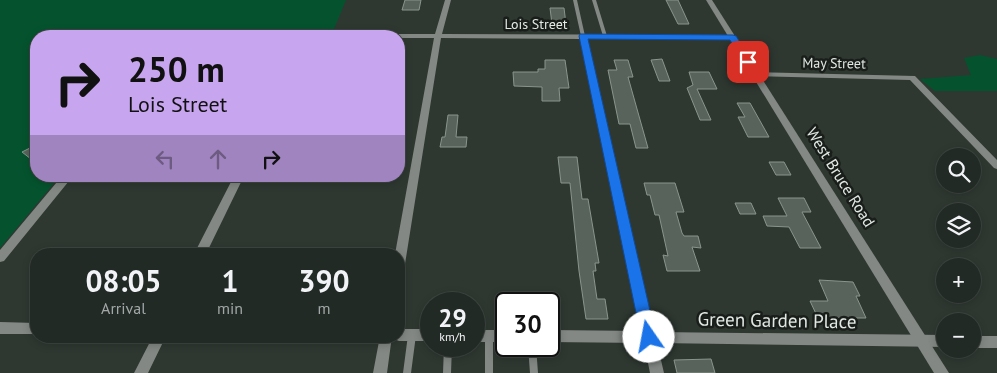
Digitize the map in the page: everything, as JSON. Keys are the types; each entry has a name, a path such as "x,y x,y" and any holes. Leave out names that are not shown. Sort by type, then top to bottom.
{"street":[{"path":"402,248 438,37 448,0"},
{"name":"West Bruce Road","path":"710,0 942,373"},
{"name":"Lois Street","path":"405,36 733,37"},
{"path":"583,36 657,373"},
{"name":"May Street","path":"756,74 912,78 997,166"},
{"path":"0,258 63,182"},
{"path":"203,248 236,182"},
{"path":"0,328 30,329"},
{"path":"405,335 420,335"},
{"path":"485,336 495,336"},
{"name":"Green Garden Place","path":"560,336 936,341"},
{"path":"981,342 997,342"},
{"path":"141,373 156,343"},
{"path":"380,373 385,343"}],"lane":[{"path":"575,0 583,36"},
{"path":"594,0 605,36"},
{"path":"405,335 407,373"},
{"path":"489,373 490,336"},
{"path":"447,373 448,357"},
{"path":"533,357 534,373"}],"green space":[{"path":"0,0 346,0 334,30 30,30 30,182 55,182 0,248"},
{"path":"980,55 997,59 997,91 935,91 920,79 971,75 964,58"}],"building":[{"path":"405,0 421,0 419,10 402,10"},
{"path":"666,0 678,0 689,24 678,24"},
{"path":"550,8 564,8 566,24 552,24"},
{"path":"662,59 670,81 659,81 651,60"},
{"path":"545,60 565,60 569,88 559,88 560,101 542,101 542,87 514,86 513,72 538,72 538,69 545,69"},
{"path":"614,60 628,60 633,77 628,77 648,148 636,148 630,124 619,124 608,70 617,70"},
{"path":"689,72 709,72 717,89 697,89 711,120 700,120 687,88 693,85"},
{"path":"737,103 750,103 769,137 748,137 738,117 745,117"},
{"path":"448,115 458,115 456,137 467,137 466,147 440,147 442,137 445,137"},
{"path":"30,148 30,158 22,152"},
{"path":"558,157 577,157 582,199 588,199 599,263 595,263 596,271 593,271 597,299 605,299 608,319 586,319 570,183 561,183"},
{"path":"769,162 784,162 791,175 776,175"},
{"path":"644,183 675,183 684,212 676,212 682,233 684,236 698,236 701,248 692,247 700,271 667,271 663,255 668,256 659,215 655,215 650,195 647,195"},
{"path":"778,198 804,198 811,212 802,212 821,248 800,248 789,227 767,226 763,216 787,216"},
{"path":"735,203 751,203 756,214 740,214"},
{"path":"819,280 853,282 860,296 856,296 866,318 818,318 810,301 828,301"},
{"path":"711,359 715,373 677,373 674,360"}],"route":[{"path":"649,337 583,36 733,37 748,62"}]}
